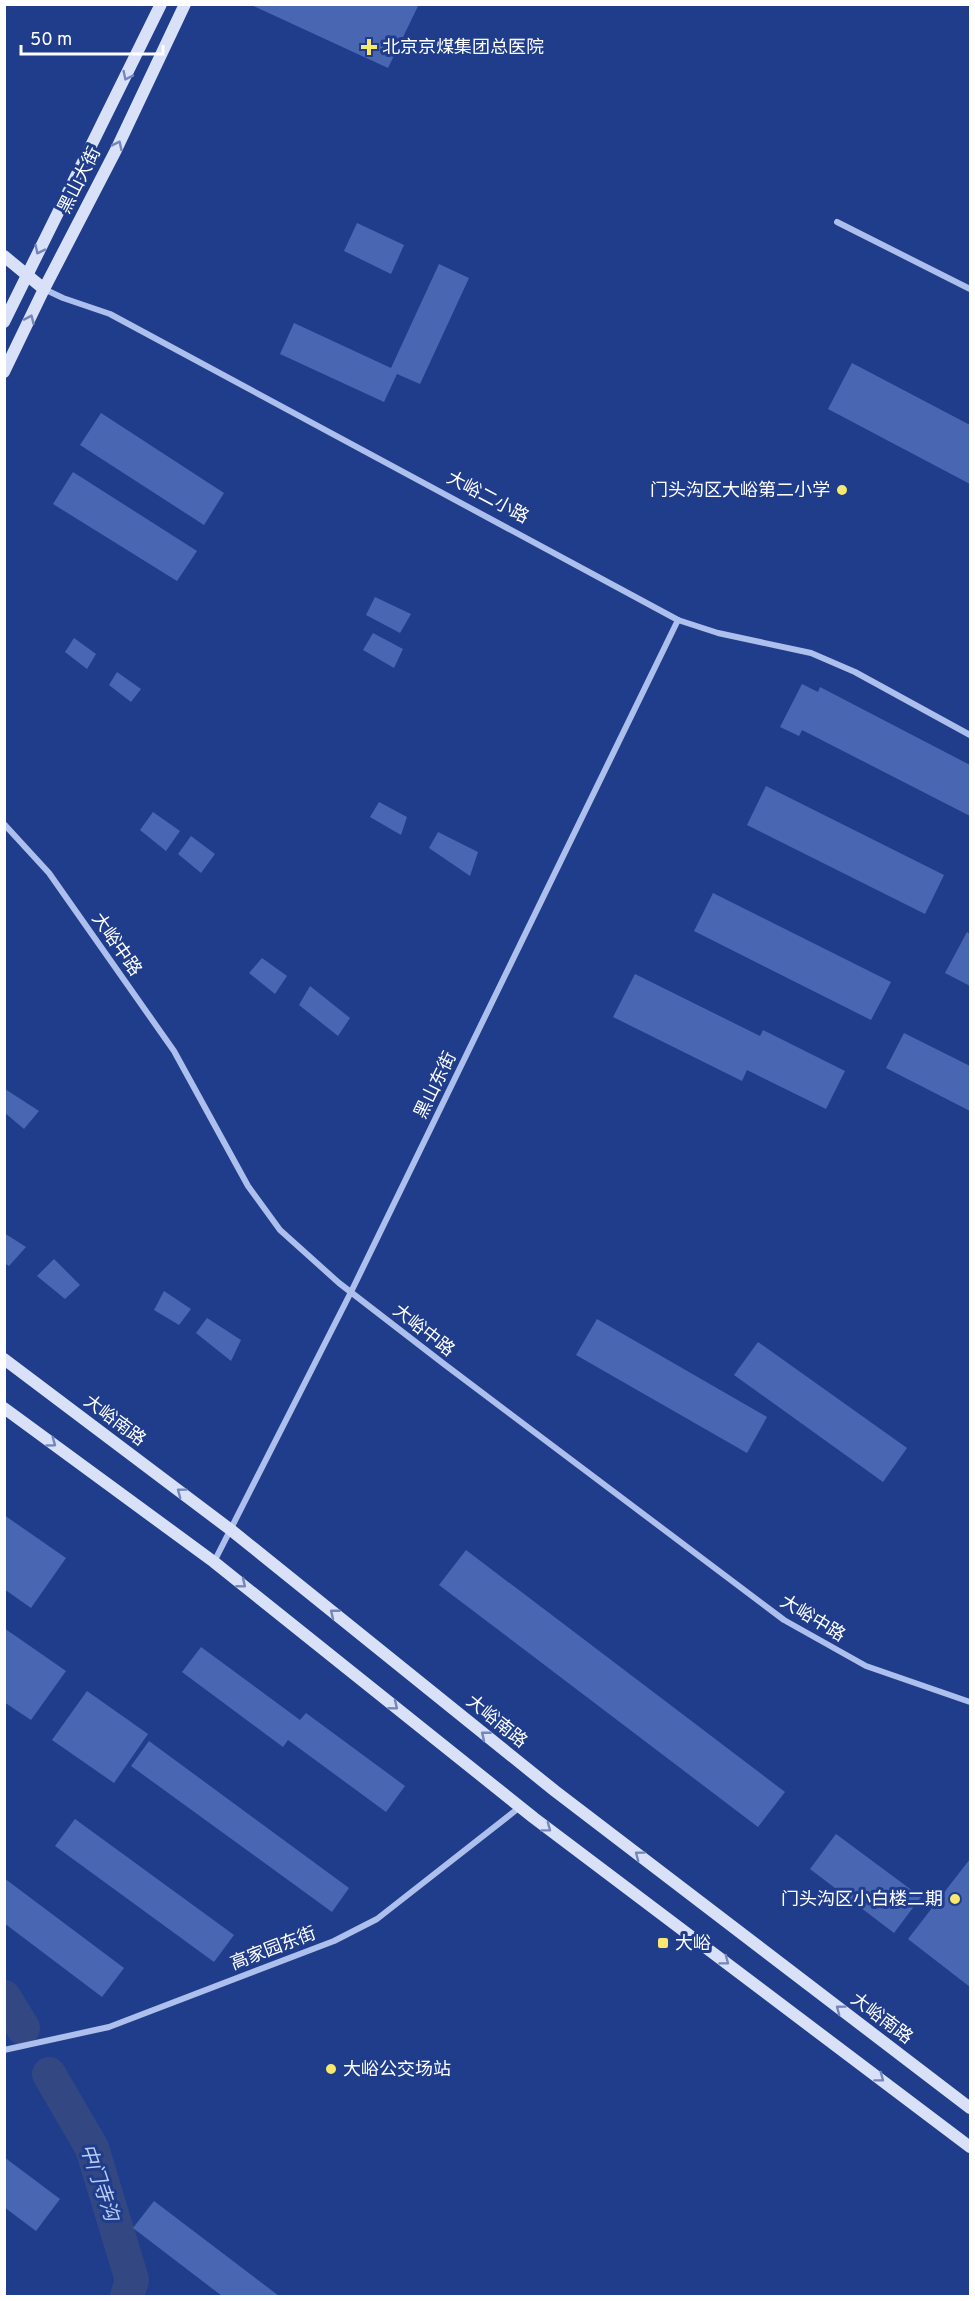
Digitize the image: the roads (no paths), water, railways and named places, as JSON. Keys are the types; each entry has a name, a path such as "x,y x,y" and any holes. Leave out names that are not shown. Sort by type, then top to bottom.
{"main road":[{"name":"黑山大街","path":"4,322 161,4"},
{"name":"黑山大街","path":"4,372 44,288 116,150 185,4"},
{"name":"大峪二小路","path":"4,256 26,276 44,288"},
{"name":"大峪南路","path":"4,1359 231,1530 555,1791 970,2108"},
{"path":"4,1408 214,1562 520,1807 970,2147"}],"street":[{"path":"837,222 970,289"},
{"name":"大峪二小路","path":"44,288 63,298 110,314 678,620 717,633 811,654 855,672 970,735"},
{"name":"黑山东街","path":"214,1562 351,1292 678,620"},
{"name":"大峪中路","path":"4,824 49,873 174,1051 248,1186 280,1230 351,1292 444,1364 784,1620 866,1666 970,1702"},
{"name":"高家园东街","path":"4,2050 109,2026 334,1941 377,1919 520,1807"}],"waterway":[{"name":"中门寺沟","path":"4,1997 23,2028"},
{"name":"中门寺沟","path":"49,2074 92,2148 132,2280 127,2296"}],"place":[{"name":"北京京煤集团总医院","path":"369,47"},
{"name":"门头沟区大峪第二小学","path":"842,490"},
{"name":"门头沟区小白楼二期","path":"955,1899"},
{"name":"大峪","path":"663,1943"},
{"name":"大峪公交场站","path":"331,2069"}]}
